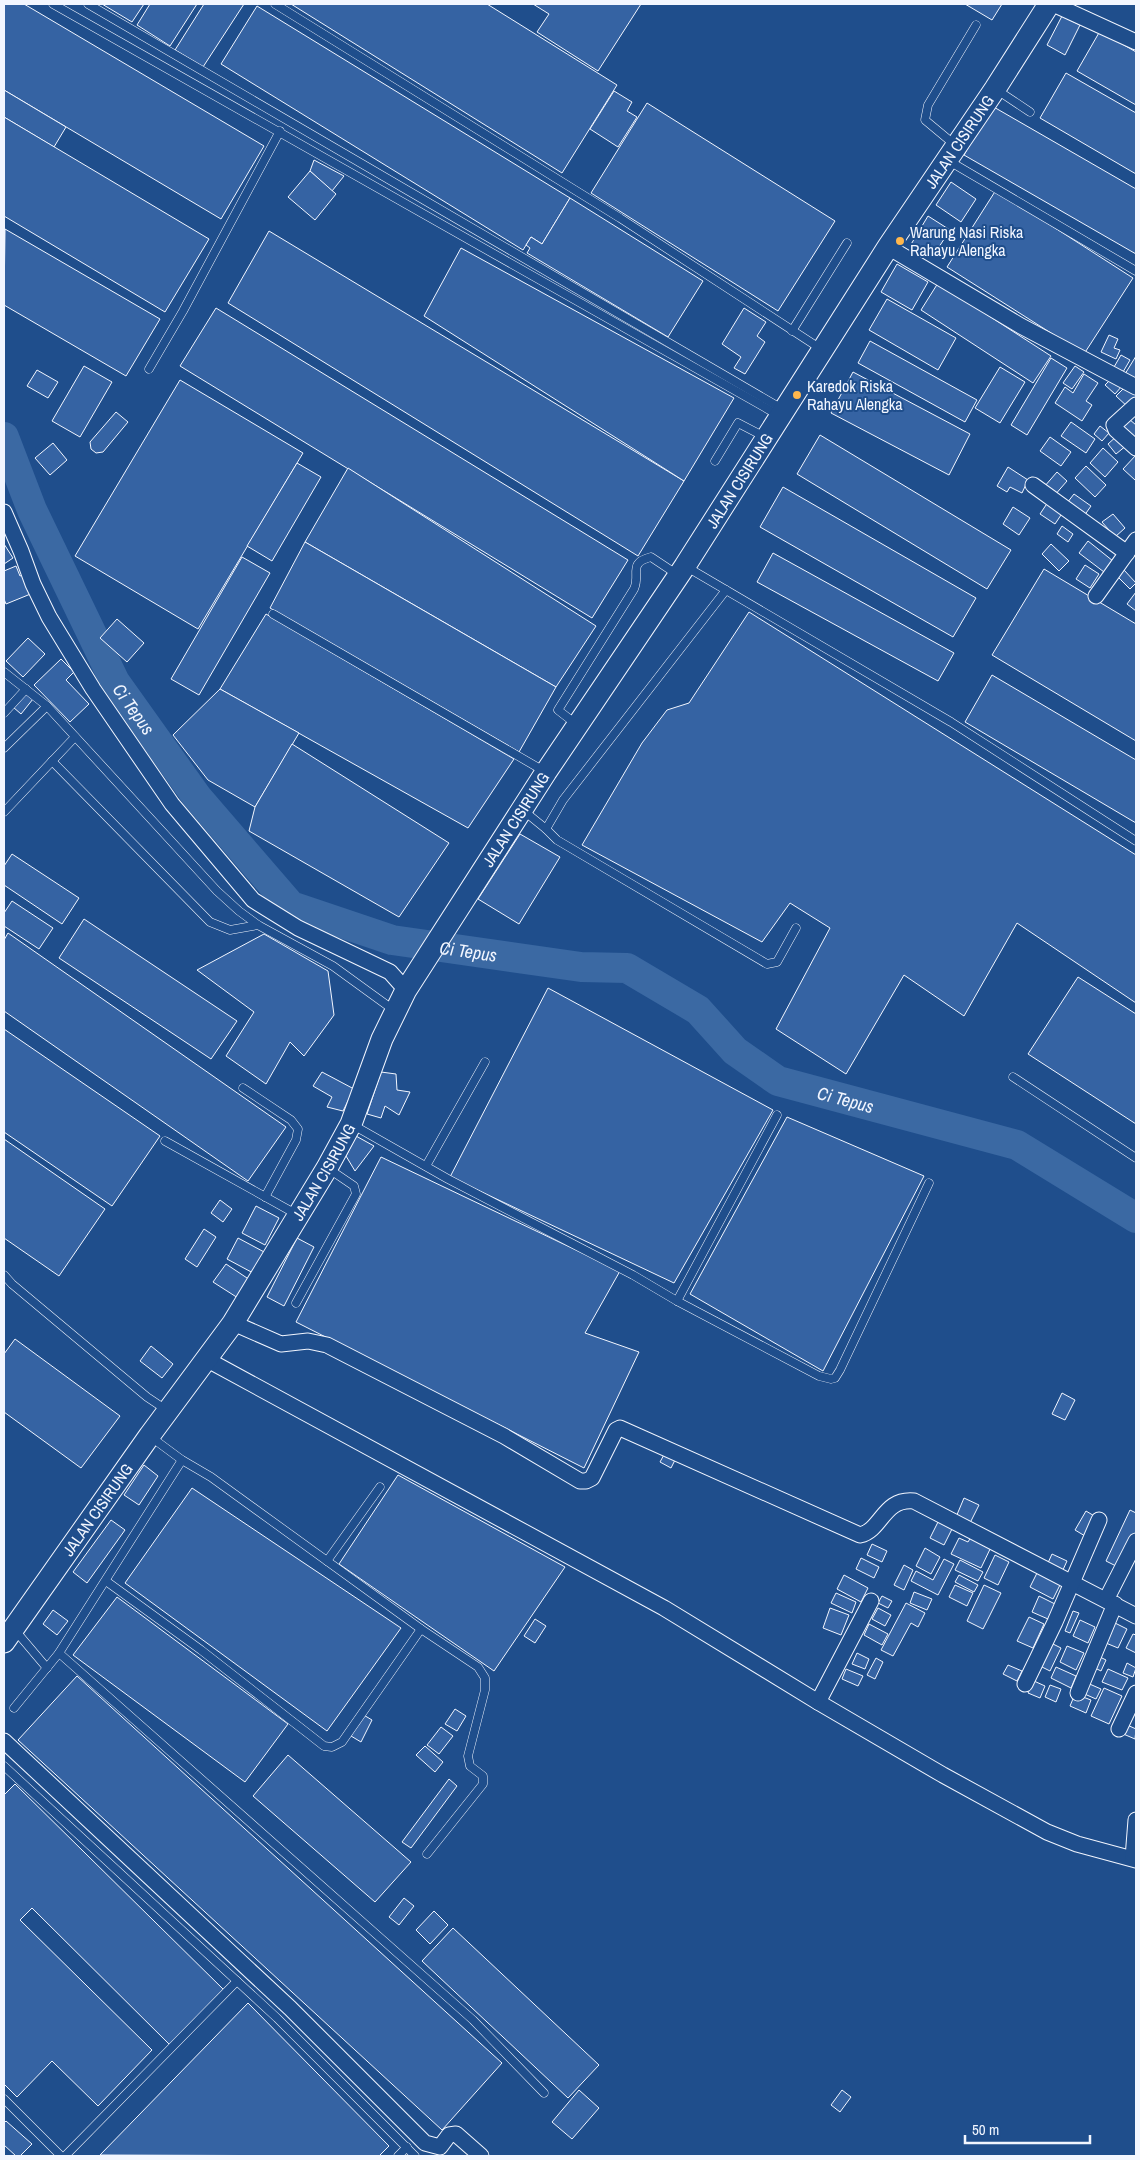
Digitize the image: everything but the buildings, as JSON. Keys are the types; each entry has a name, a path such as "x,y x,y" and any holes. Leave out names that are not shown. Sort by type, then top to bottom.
{"main road":[{"name":"JALAN CISIRUNG","path":"9,1636 150,1435 232,1323 352,1124 382,1039 406,990 546,772 681,570 888,248 1049,4"}],"street":[{"path":"1053,4 1136,42"},
{"path":"888,248 1021,326 1136,387"},
{"path":"1136,406 1114,425 1116,430 1136,448"},
{"path":"1033,485 1127,553"},
{"path":"4,513 33,584 49,617 93,689 172,804 253,900 298,928 390,972 406,990"},
{"path":"1096,596 1136,540"},
{"path":"232,1323 281,1344 308,1341 332,1348 504,1436 580,1481 592,1478 616,1430 620,1428 860,1535 867,1532 892,1505 902,1501 914,1501 1135,1613"},
{"path":"206,1359 664,1608 818,1702 943,1775 1047,1832 1077,1844 1135,1859 1136,1820"},
{"path":"1026,1684 1073,1581 1098,1520"},
{"path":"1078,1693 1110,1602 1136,1541"},
{"path":"818,1702 871,1601"},
{"path":"1119,1728 1136,1693"},
{"path":"4,1741 283,2002 425,2143 440,2147 450,2135 456,2134 481,2156"}],"lane":[{"path":"53,4 783,414"},
{"path":"88,4 783,414"},
{"path":"275,4 620,218 822,350"},
{"path":"976,25 928,105 924,120 952,153 1136,271"},
{"path":"995,88 1030,112"},
{"path":"149,369 183,311 280,131"},
{"path":"792,331 847,243"},
{"path":"715,461 738,423 767,438"},
{"path":"577,725 558,710 634,589 637,580 635,572 637,566 641,560 651,557 726,590 951,722 1136,841"},
{"path":"546,829 563,800 726,590"},
{"path":"273,614 546,772"},
{"path":"4,672 47,706 239,912 258,925 333,966 395,1011"},
{"path":"4,713 26,689"},
{"path":"4,748 47,706"},
{"path":"4,812 75,737"},
{"path":"52,761 210,922 230,930 258,925"},
{"path":"523,810 557,840 767,964 777,962 796,928"},
{"path":"426,1166 485,1062"},
{"path":"1013,1077 1136,1158"},
{"path":"242,1088 291,1120 298,1129 296,1140 264,1197"},
{"path":"677,1301 777,1115"},
{"path":"352,1124 426,1166 633,1275 677,1301 819,1376 831,1379 835,1378 929,1183"},
{"path":"165,1141 298,1215"},
{"path":"296,1302 356,1194 354,1186 327,1168"},
{"path":"4,1275 12,1284 117,1372 168,1411"},
{"path":"150,1435 182,1460 211,1477 421,1629 478,1667 484,1678 485,1690 468,1756 470,1766 483,1776 483,1784 427,1854"},
{"path":"14,1708 59,1653 182,1460"},
{"path":"327,1561 380,1487"},
{"path":"106,1581 201,1650 328,1748 342,1742 421,1629"},
{"path":"9,1636 47,1668"},
{"path":"59,1653 473,2020 544,2093"},
{"path":"4,1766 277,2018 415,2156"},
{"path":"4,2099 63,2156 237,1981"},
{"path":"398,2156 407,2147"}],"waterway":[{"name":"Ci Tepus","path":"4,437 32,510 115,682 197,797 291,906 392,940 581,967 627,968 698,1010 735,1051 778,1081 1017,1145 1136,1218"}],"place":[{"name":"Warung Nasi Riska Rahayu Alengka","path":"900,241"},
{"name":"Karedok Riska Rahayu Alengka","path":"797,395"}]}
